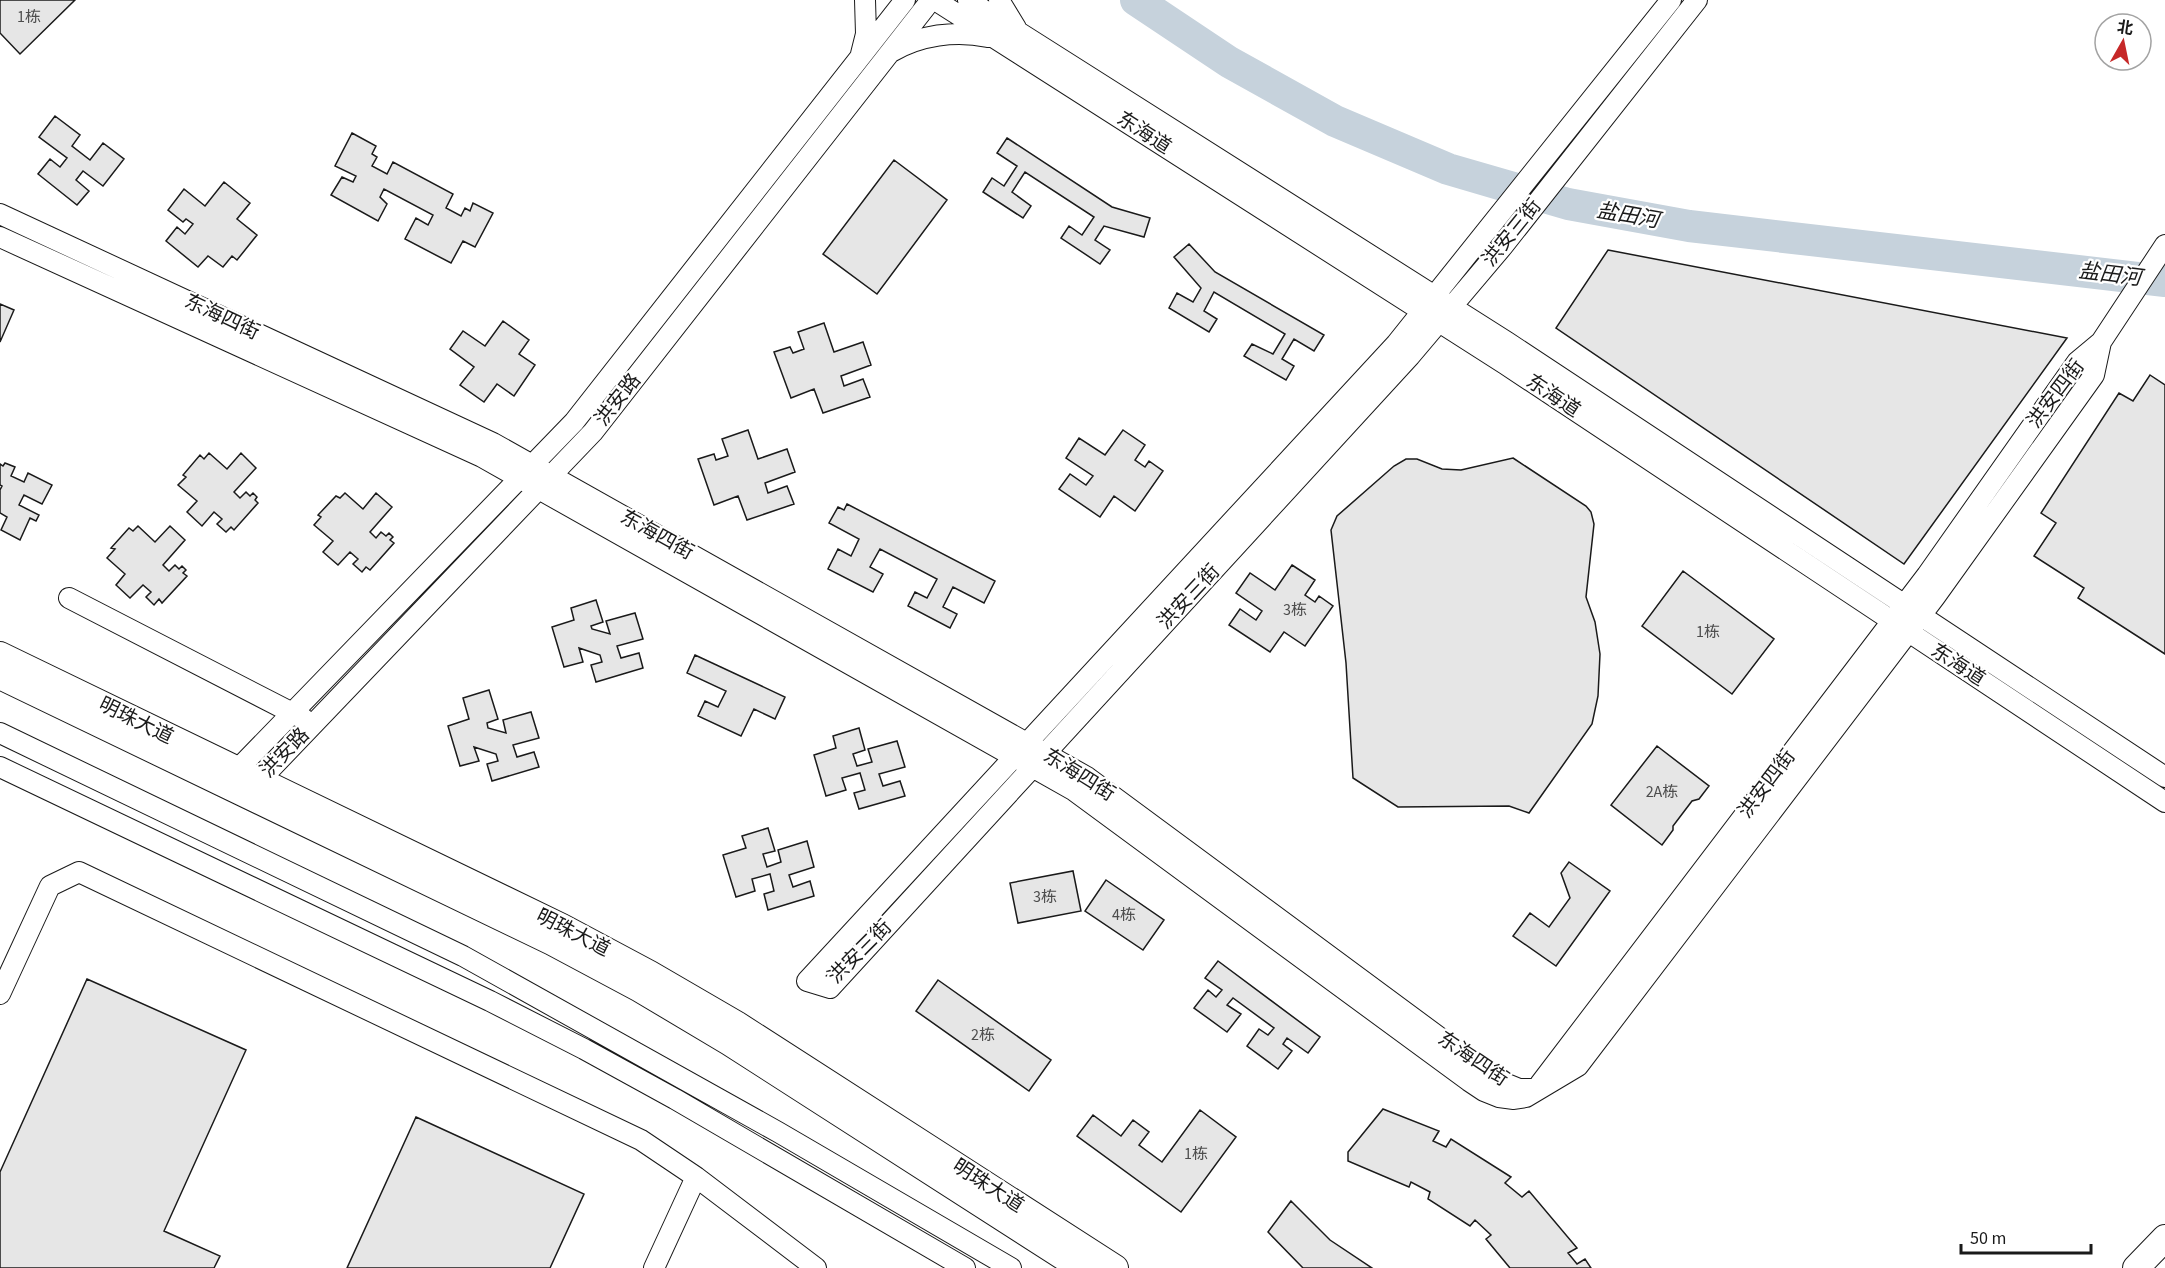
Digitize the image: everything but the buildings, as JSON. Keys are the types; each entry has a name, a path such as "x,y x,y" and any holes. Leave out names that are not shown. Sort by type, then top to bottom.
{"main road":[{"name":"明珠大道","path":"0,655 245,780 640,989 741,1049 1081,1268"},
{"name":"明珠大道","path":"0,676 245,780 562,927 659,979 736,1024 1115,1268"},
{"path":"2136,1268 2165,1238"}],"street":[{"path":"859,60 866,34 865,0"},
{"name":"洪安路","path":"245,780 293,712 574,422 904,0"},
{"name":"洪安路","path":"245,780 314,724 593,432 933,0"},
{"name":"东海道","path":"933,0 1437,309 1913,610 2165,777"},
{"name":"东海道","path":"968,0 1437,309 1900,627 2165,802"},
{"path":"999,0 1008,17 1022,34"},
{"name":"洪安三街","path":"1671,0 1492,225 1437,309 1410,356 830,988 807,981 1388,353 1437,309 1513,233 1697,0"},
{"path":"889,54 913,43 948,34 979,35 999,41"},
{"name":"东海四街","path":"0,214 493,443 526,472"},
{"name":"东海四街","path":"0,237 482,457 526,472 545,482 1039,760 1073,790 1476,1086 1499,1097 1514,1099 1526,1097 1536,1089"},
{"name":"洪安四街","path":"1536,1089 1578,1066 1900,627 2094,375 2101,342 2165,245"},
{"path":"69,598 314,724"},
{"path":"0,733 463,956 778,1132 1011,1268"},
{"path":"0,767 490,1001 584,1049 675,1099 965,1268"},
{"path":"0,994 50,886 79,872 641,1140 696,1177 816,1268"},
{"path":"654,1268 696,1177"}],"waterway":[{"name":"盐田河","path":"1136,0 1229,62 1335,121 1448,169 1568,204 1689,226 2165,281"}]}
